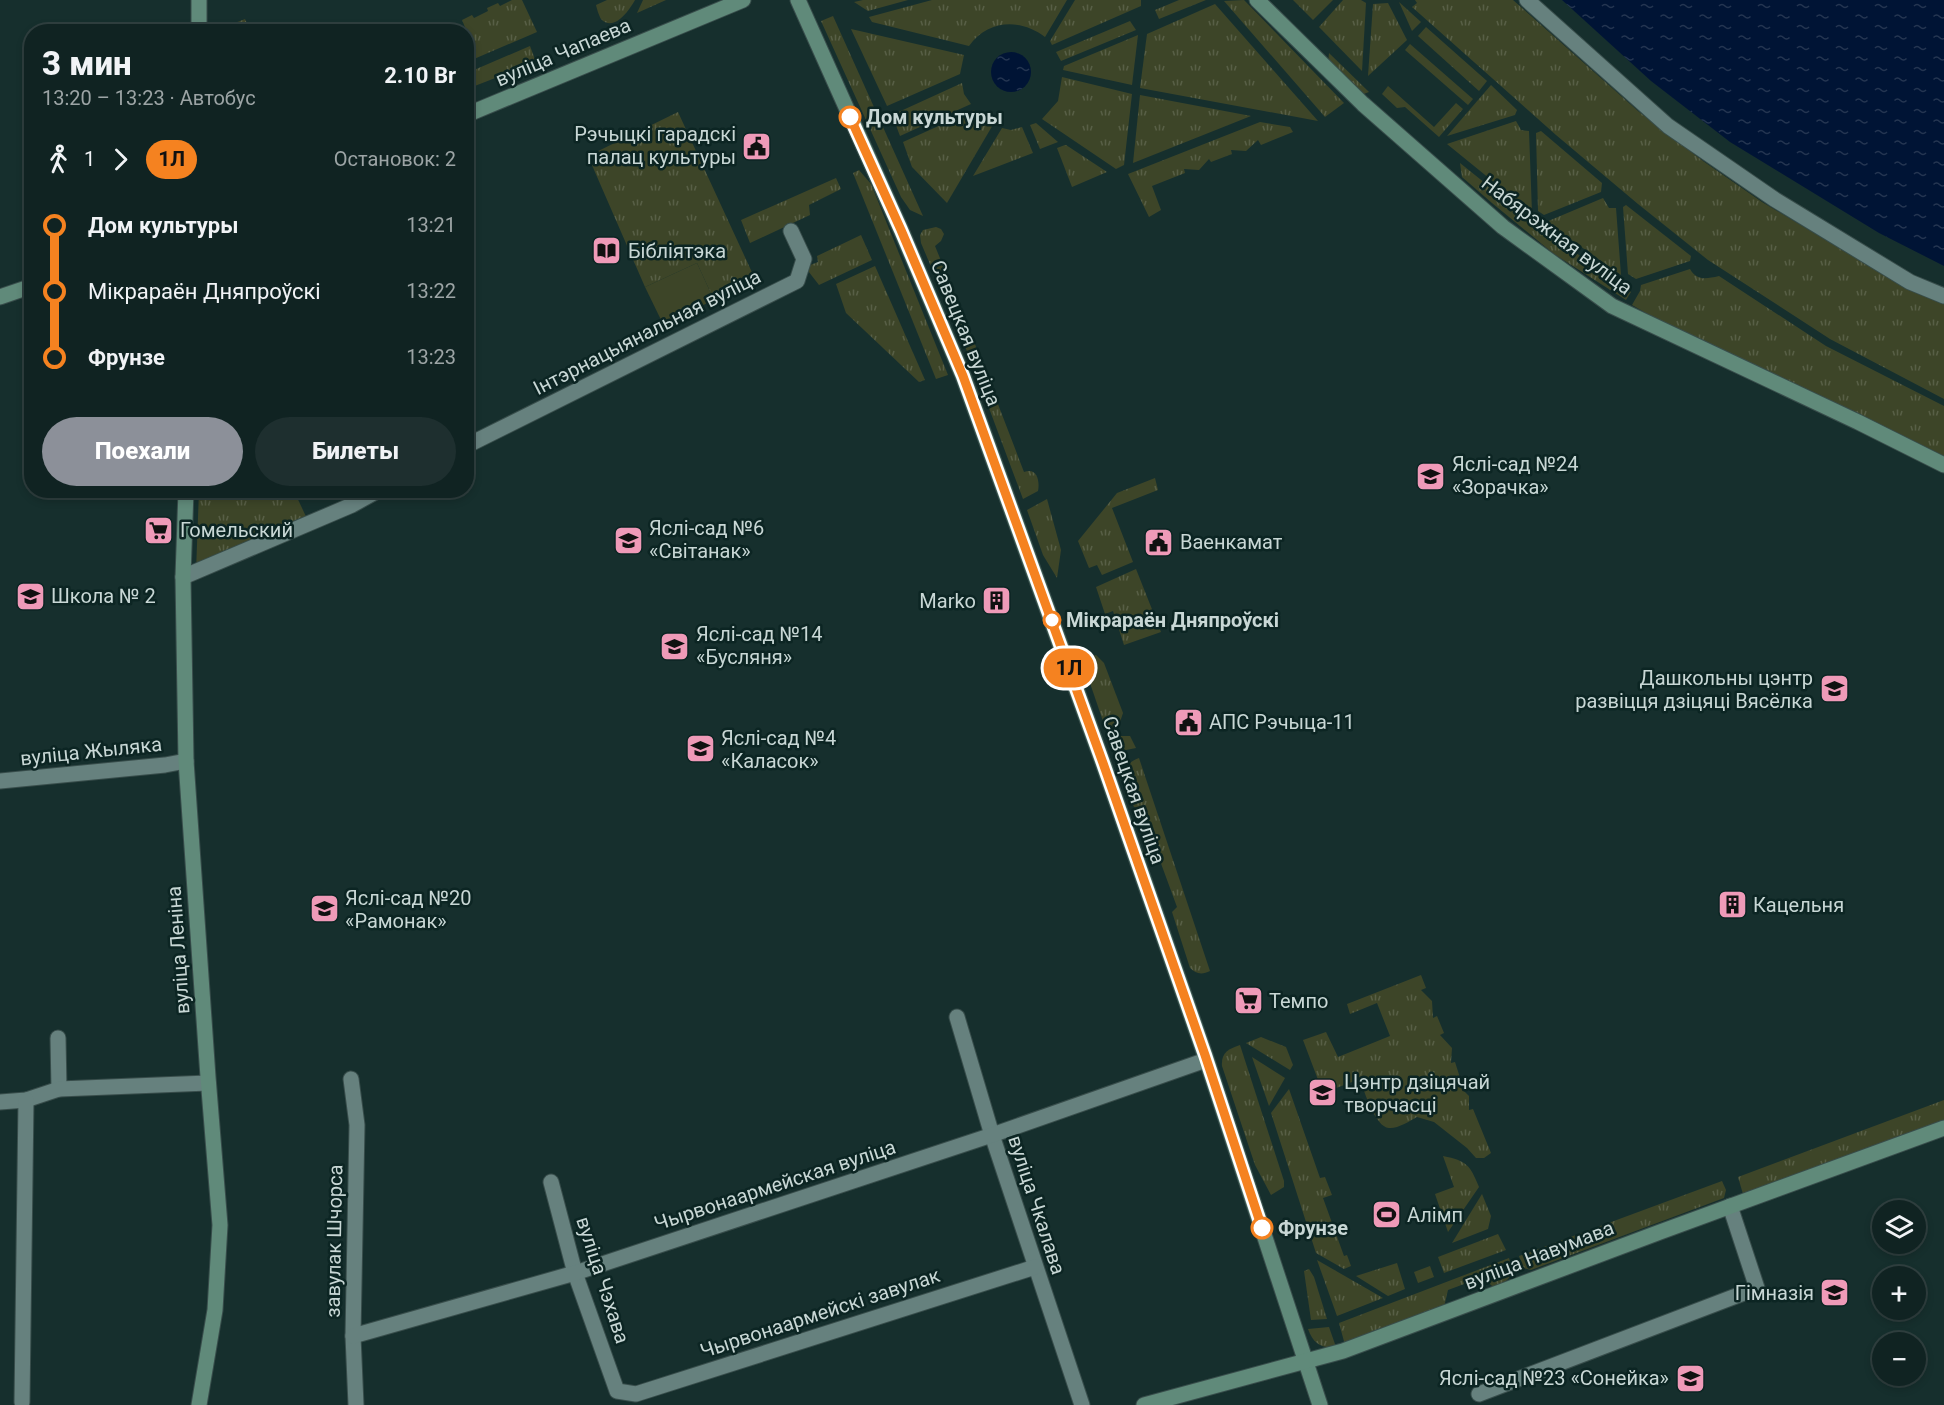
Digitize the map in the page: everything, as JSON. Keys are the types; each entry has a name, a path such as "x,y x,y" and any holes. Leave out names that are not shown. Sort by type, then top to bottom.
{"street":[{"path":"199,0 199,24"},
{"name":"вуліца Чапаева","path":"474,112 743,0"},
{"name":"Савецкая вуліца","path":"798,0 901,230 963,376 1103,763 1206,1060 1320,1405"},
{"name":"Набярэжная вуліца","path":"1257,0 1363,104 1503,227 1612,306 1944,465"},
{"path":"1527,0 1668,126 1774,200 1910,282 1944,296"},
{"name":"Інтэрнацыянальная вуліца","path":"474,442 797,281 804,259 791,231"},
{"path":"0,297 24,289"},
{"name":"вуліца Леніна","path":"186,498 183,577 186,761 220,1225 215,1310 199,1405"},
{"path":"183,577 365,498"},
{"name":"вуліца Жыляка","path":"0,781 186,761"},
{"name":"вуліца Чкалава","path":"957,1017 992,1135 1082,1405"},
{"path":"57,1038 58,1089"},
{"name":"Чырвонаармейская вуліца","path":"353,1336 575,1273 992,1135 1206,1060"},
{"name":"завулак Шчорса","path":"351,1079 357,1125 353,1336 356,1405"},
{"path":"0,1102 26,1100 58,1089 208,1083"},
{"path":"22,1402 26,1100"},
{"name":"вуліца Навумава","path":"1144,1405 1343,1351 1944,1128"},
{"name":"вуліца Чэхава","path":"551,1182 575,1273 617,1391"},
{"path":"1479,1394 1756,1288 1730,1206"},
{"name":"Чырвонаармейскі завулак","path":"617,1391 636,1394 1035,1267"}],"green space":[{"path":"512,0 522,0 537,32 474,59 474,24 464,24 462,20 472,15 474,18 498,3 500,6"},
{"path":"607,0 635,0 616,22 606,23 601,19 596,5"},
{"path":"643,0 666,0 637,13"},
{"path":"908,0 868,11 854,2"},
{"path":"932,0 1067,0 1045,37 1025,27 1005,25 985,31 969,46 872,22 869,17"},
{"path":"1075,0 1141,0 1141,6 1052,45 1050,41"},
{"path":"1179,0 1206,0 1159,19 1155,10"},
{"path":"1244,0 1344,103 1325,117 1224,1"},
{"path":"1293,0 1333,0 1313,20"},
{"path":"1343,0 1361,0 1366,3 1362,71 1319,27"},
{"path":"1415,0 1513,0 1638,111 1703,161 1762,202 1906,288 1944,304 1944,399 1830,339 1708,260 1556,135 1412,7 1417,3"},
{"path":"1399,2 1421,22 1412,31"},
{"path":"1388,3 1407,40 1368,76 1373,4"},
{"path":"1215,4 1318,121 1140,88 1147,34"},
{"path":"833,16 923,216 910,210 901,197 821,21"},
{"path":"245,19 247,24 232,24"},
{"path":"1130,21 1136,30 1061,61 1056,52"},
{"path":"1426,27 1487,81 1479,91 1418,36"},
{"path":"851,29 964,55 960,74 887,106"},
{"path":"1138,35 1132,85 1063,70 1064,66"},
{"path":"1410,44 1473,99 1468,105 1405,50"},
{"path":"530,46 536,62 474,86 474,70"},
{"path":"1329,53 1369,92 1361,95 1328,63"},
{"path":"1062,77 1132,94 1124,165 1116,169 1042,119 1058,101"},
{"path":"962,83 964,94 971,104 900,136 892,115"},
{"path":"1491,85 1517,110 1515,115 1447,136"},
{"path":"1388,86 1434,127 1456,103 1463,109 1439,137 1405,107 1397,108 1382,94"},
{"path":"1140,95 1251,116 1133,163"},
{"path":"974,110 994,123 947,203 912,167 903,142"},
{"path":"678,112 756,281 714,300 697,263 645,287 588,156"},
{"path":"1516,121 1521,130 1529,131 1532,213 1447,144"},
{"path":"1260,122 1290,127 1293,132 1261,145 1258,140 1246,151 1231,150 1232,154 1211,162 1209,159 1199,170 1184,169 1185,173 1152,186 1161,210 1149,217 1128,174"},
{"path":"1036,123 1058,142 1040,149 1030,125"},
{"path":"1022,127 1033,153 973,176 1002,128 1011,130"},
{"path":"1541,131 1602,183 1601,192 1544,215 1538,211 1536,133"},
{"path":"1066,145 1107,172 1072,187 1057,148"},
{"path":"1460,163 1541,228 1631,292 1626,300 1554,254 1492,203 1462,177"},
{"path":"859,170 871,184 948,375 936,379 853,173"},
{"path":"836,178 841,189 809,205 810,215 750,243 741,220"},
{"path":"1603,198 1609,208 1616,208 1621,275 1546,222"},
{"path":"1626,205 1691,256 1690,261 1636,279 1628,274 1623,207"},
{"path":"936,227 944,234 935,246 981,359 972,363 921,243 920,235 923,230"},
{"path":"861,235 872,260 819,285 805,267 818,262 817,256"},
{"path":"697,263 714,300 663,324 645,287"},
{"path":"875,266 925,380 919,382 846,313 836,284"},
{"path":"1690,269 1696,276 1702,278 1719,276 1826,346 1944,406 1944,458 1679,332 1632,305 1641,285"},
{"path":"986,373 1024,472 1032,471 1038,479 1038,491 1023,499 977,376"},
{"path":"1155,478 1158,490 1112,508 1133,562 1102,575 1097,565 1089,568 1078,541 1117,493"},
{"path":"199,498 297,498 309,523 196,572"},
{"path":"1047,499 1061,550 1057,578 1043,555 1027,510"},
{"path":"1136,569 1161,632 1124,645 1113,611 1105,614 1096,587"},
{"path":"1096,655 1104,663 1123,713 1119,725 1106,730 1091,686 1087,658"},
{"path":"1120,736 1130,736 1136,748 1121,751 1114,747 1109,740"},
{"path":"1139,758 1210,971 1207,972 1199,973 1190,968 1172,912 1177,907 1141,809 1134,807 1126,786 1124,773 1126,767"},
{"path":"1421,975 1426,988 1421,990 1432,1001 1433,1018 1437,1016 1444,1033 1440,1035 1452,1048 1451,1063 1455,1062 1462,1084 1458,1085 1469,1096 1469,1110 1473,1109 1491,1153 1484,1158 1476,1158 1434,1122 1417,1117 1396,1127 1384,1126 1371,1108 1360,1079 1323,1093 1303,1040 1326,1032 1338,1057 1390,1036 1377,1003 1350,1014 1347,1004"},
{"path":"1261,1037 1286,1047 1293,1065 1290,1070 1246,1043"},
{"path":"1240,1045 1284,1181 1284,1187 1271,1195 1255,1165 1222,1066 1226,1052"},
{"path":"1252,1057 1285,1078 1269,1106"},
{"path":"1289,1089 1320,1178 1325,1177 1332,1195 1323,1198 1344,1256 1347,1255 1351,1266 1344,1269 1316,1253 1271,1113"},
{"path":"1944,1100 1944,1120 1743,1194 1738,1177"},
{"path":"1443,1156 1467,1165 1479,1187 1448,1232 1435,1194 1454,1187"},
{"path":"1722,1181 1726,1190 1724,1198 1531,1270 1523,1268 1519,1256"},
{"path":"1482,1194 1491,1216 1488,1229 1452,1243"},
{"path":"1498,1234 1506,1250 1444,1273 1438,1257"},
{"path":"1509,1258 1511,1274 1504,1282 1493,1287 1483,1277 1448,1290 1444,1307 1345,1345 1339,1323"},
{"path":"1317,1260 1383,1298 1337,1316"},
{"path":"1397,1263 1405,1289 1388,1296 1356,1276"},
{"path":"1430,1266 1434,1277 1418,1283 1414,1272"},
{"path":"1309,1269 1314,1277 1327,1319 1311,1320 1304,1271"},
{"path":"1329,1327 1336,1347 1318,1344 1308,1329"}],"water":[{"path":"1562,0 1944,0 1944,266 1879,233 1730,142 1651,81"},
{"path":"1011,52 1025,58 1031,72 1025,86 1011,92 997,86 991,72 997,58"}],"bus line":[{"name":"1Л","path":"850,117 963,376 1103,763 1205,1055 1262,1228"}],"place":[{"name":"Дом культуры","path":"850,117"},
{"name":"Рэчыцкі гарадскі палац культуры","path":"757,146"},
{"name":"Бібліятэка","path":"607,251"},
{"name":"Яслі-сад №24 «Зорачка»","path":"1431,476"},
{"name":"Гомельский","path":"159,530"},
{"name":"Яслі-сад №6 «Світанак»","path":"628,540"},
{"name":"Ваенкамат","path":"1159,542"},
{"name":"Школа № 2","path":"30,596"},
{"name":"Marko","path":"997,601"},
{"name":"Мікрараён Дняпроўскі","path":"1052,620"},
{"name":"Яслі-сад №14 «Бусляня»","path":"675,646"},
{"name":"Дашкольны цэнтр развіцця дзіцяці Вясёлка","path":"1834,689"},
{"name":"АПС Рэчыца-11","path":"1188,722"},
{"name":"Яслі-сад №4 «Каласок»","path":"700,749"},
{"name":"Кацельня","path":"1732,905"},
{"name":"Яслі-сад №20 «Рамонак»","path":"324,909"},
{"name":"Темпо","path":"1248,1001"},
{"name":"Цэнтр дзіцячай творчасці","path":"1323,1093"},
{"name":"Алімп","path":"1386,1215"},
{"name":"Фрунзе","path":"1262,1228"},
{"name":"Гімназія","path":"1835,1293"},
{"name":"Яслі-сад №23 «Сонейка»","path":"1690,1378"}]}
